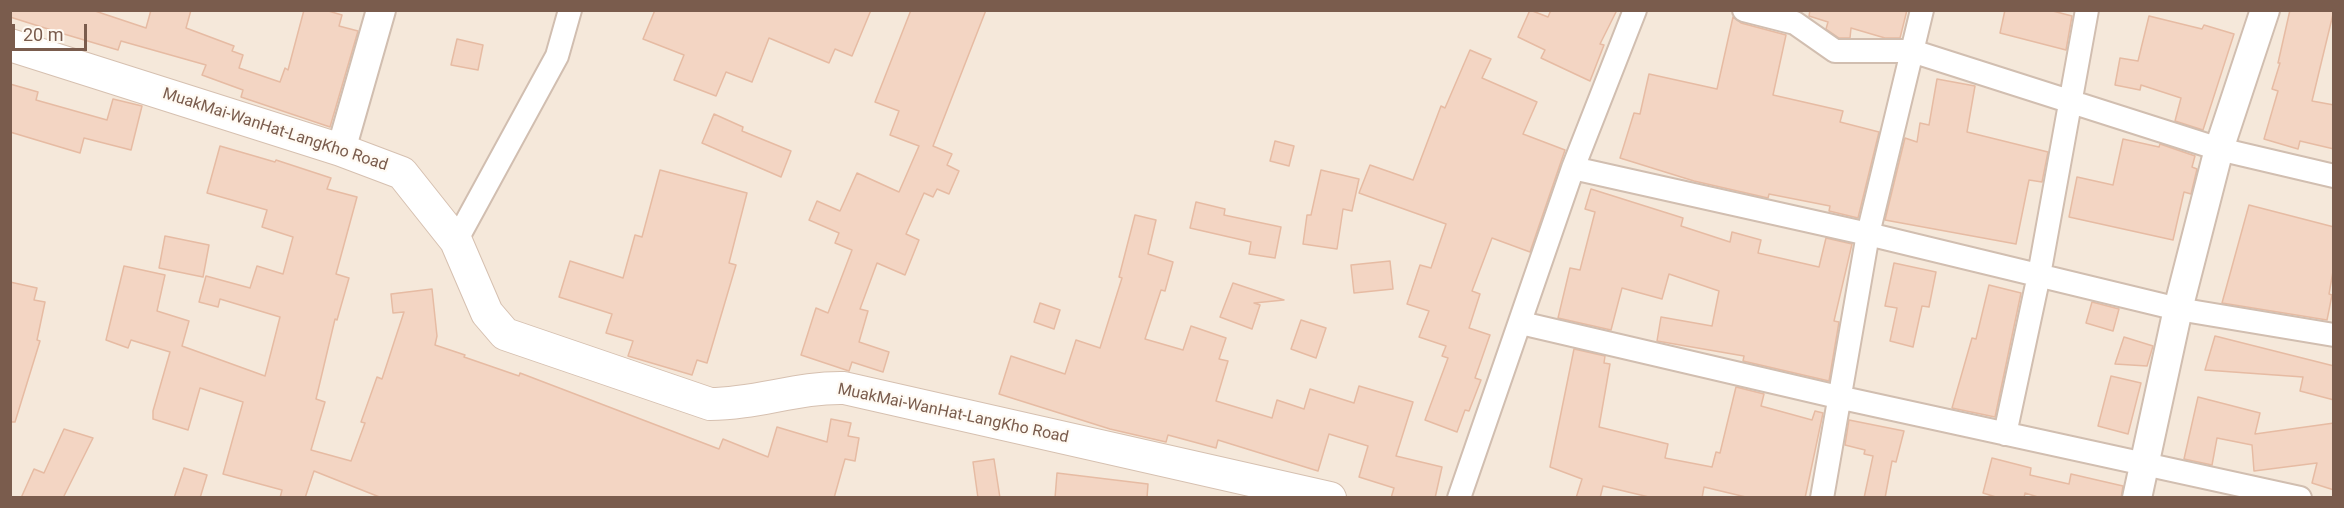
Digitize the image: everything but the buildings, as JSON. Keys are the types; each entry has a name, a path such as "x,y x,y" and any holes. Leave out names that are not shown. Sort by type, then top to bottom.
{"main road":[{"name":"MuakMai-WanHat-LangKho Road","path":"10,45 341,150 402,173 456,241 487,313 505,334 710,404 741,404 816,387 843,388 1330,498"}],"street":[{"path":"341,150 381,10"},
{"path":"456,241 557,57 570,10"},
{"path":"1459,498 1573,168 1635,10"},
{"path":"1744,10 1795,23 1835,51 1912,51 2219,149 2334,176"},
{"path":"1822,498 1868,234 1922,10"},
{"path":"2005,434 2039,275 2087,10"},
{"path":"2137,498 2178,309 2219,149 2265,10"},
{"path":"1573,168 1868,234 2178,309 2334,335"},
{"path":"1521,323 1838,397 2300,498"}],"shaded area":[{"path":"11,11 2333,11 2333,497 11,497"}]}
